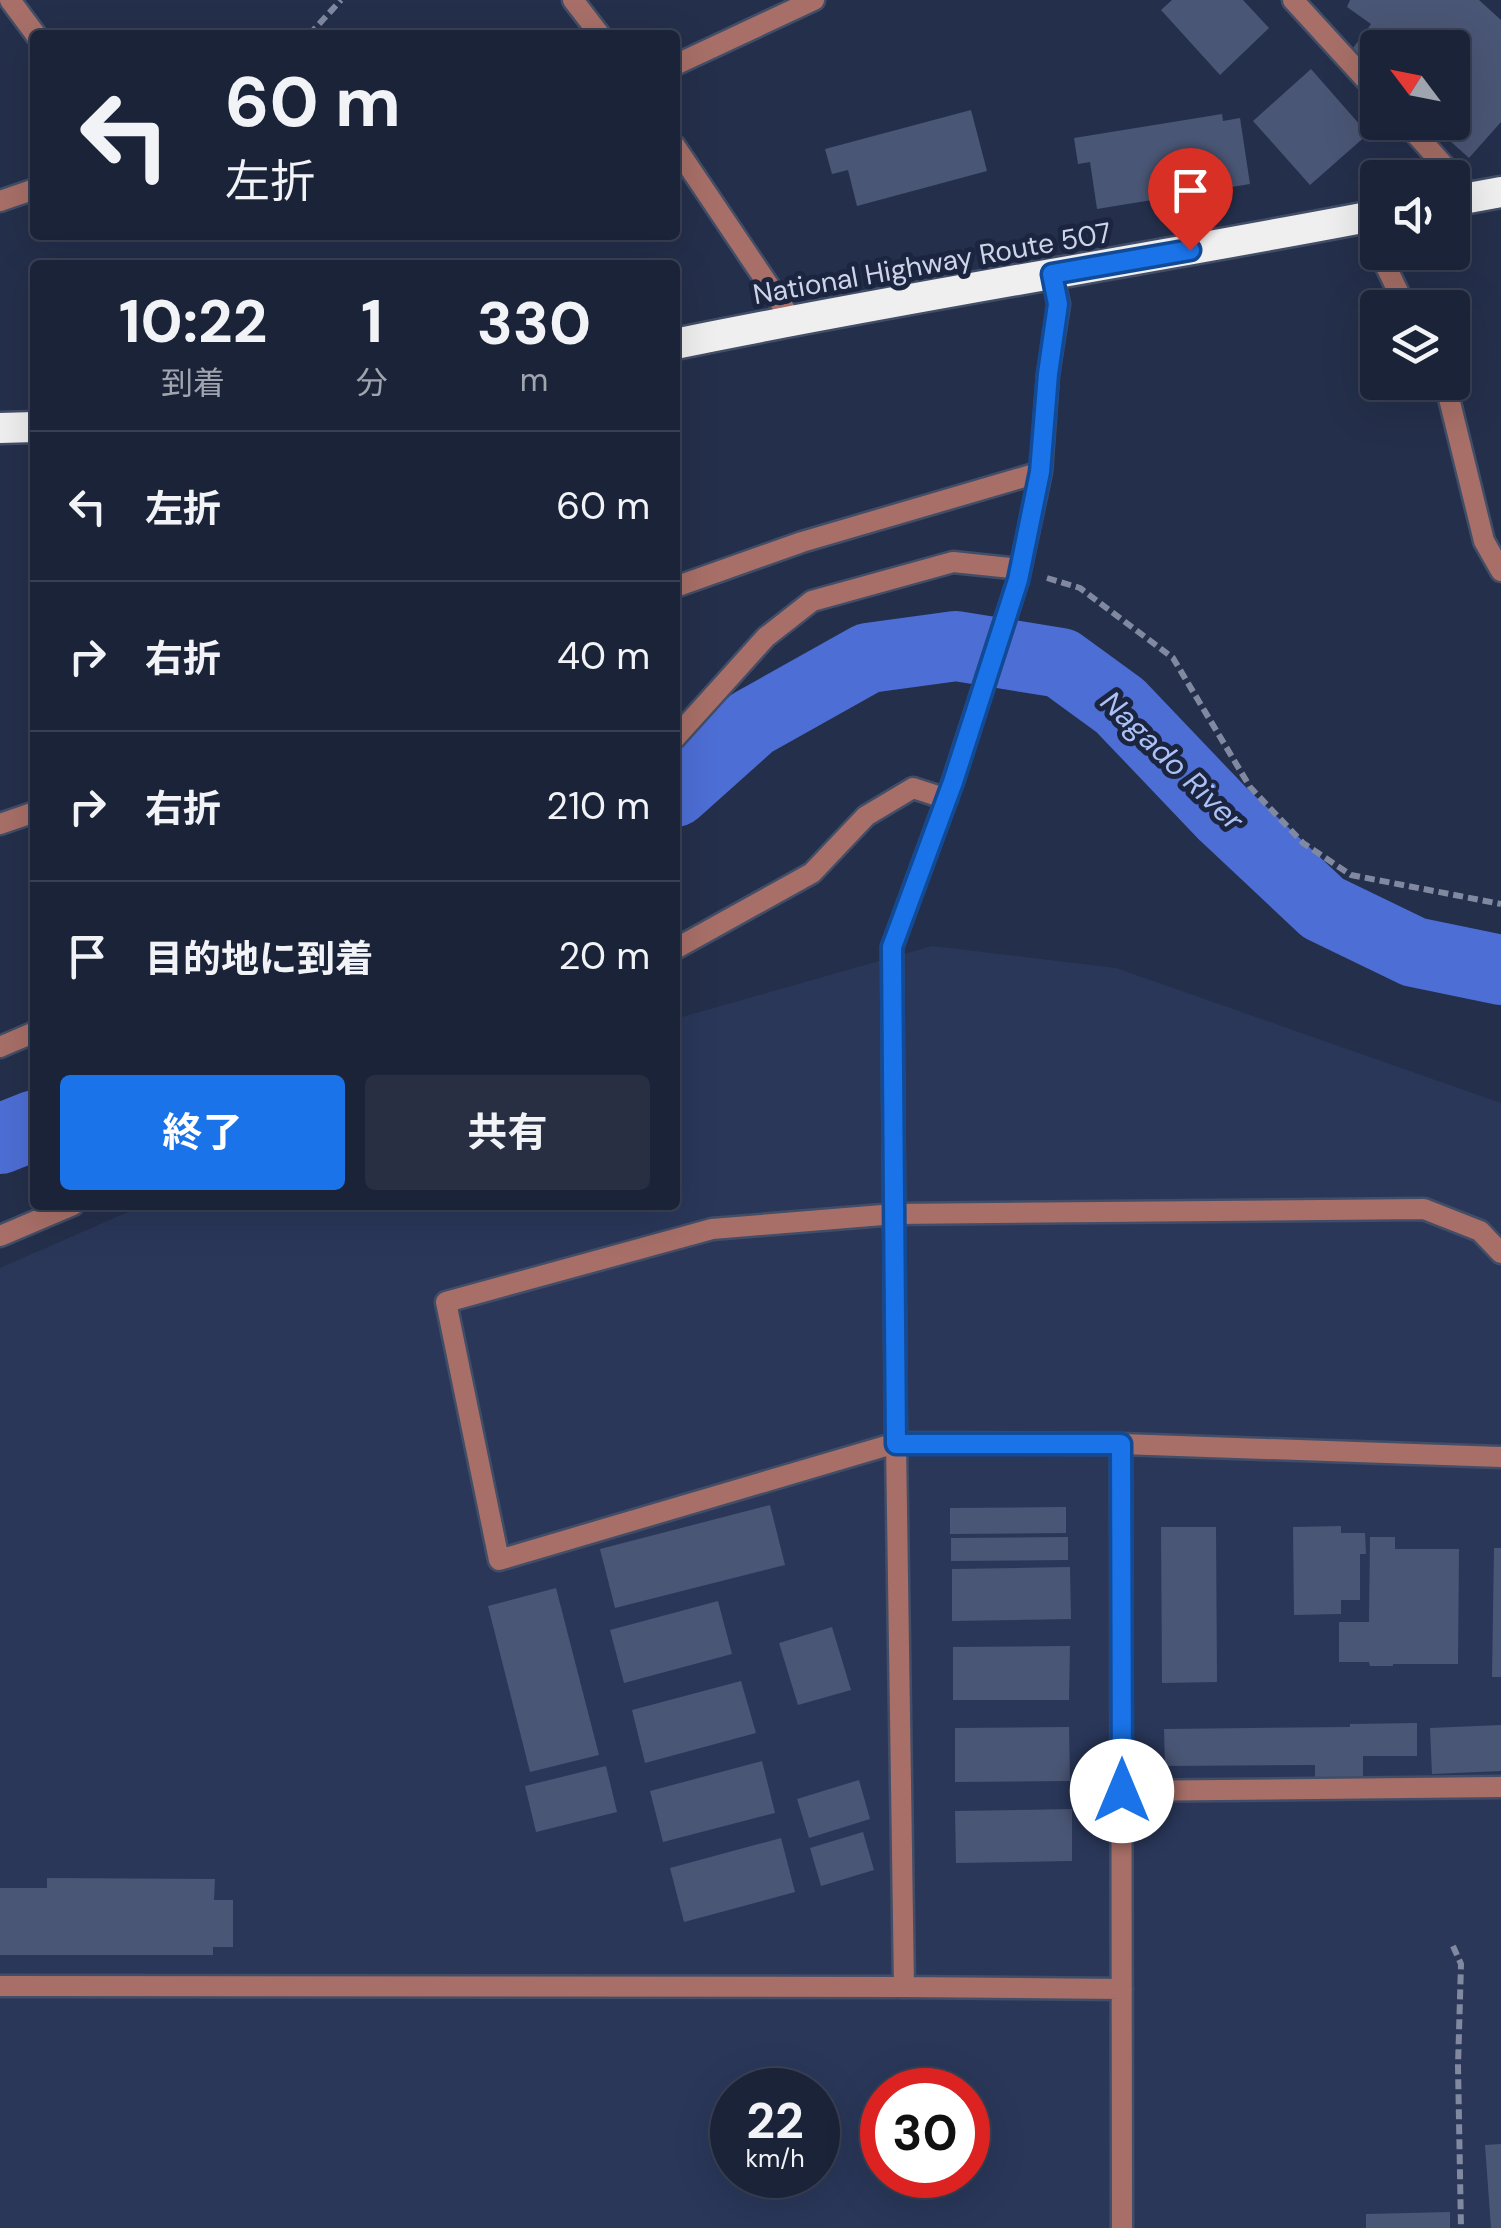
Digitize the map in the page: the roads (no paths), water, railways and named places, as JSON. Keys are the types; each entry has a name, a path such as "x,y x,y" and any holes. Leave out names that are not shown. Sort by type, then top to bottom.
{"highway":[{"name":"National Highway Route 507","path":"680,343 1360,219"},
{"path":"0,428 30,428"}],"street":[{"path":"10,0 32,30"},
{"path":"573,0 596,30"},
{"path":"680,64 814,0"},
{"path":"1293,0 1360,73"},
{"path":"1422,140 1475,197"},
{"path":"680,153 792,320"},
{"path":"0,201 30,191"},
{"path":"904,1987 892,947 950,790 1019,574 1040,472 1058,304 1052,274"},
{"path":"1449,400 1484,541 1501,571"},
{"path":"680,586 802,542 1040,472"},
{"path":"680,733 766,638 812,600 954,562 1019,574"},
{"path":"680,946 812,874 866,816 913,788 950,790"},
{"path":"0,824 30,814"},
{"path":"0,1047 30,1034"},
{"path":"1501,1254 1480,1232 1424,1209 894,1214 712,1229 446,1302 499,1560 896,1444 1121,1444 1501,1458"},
{"path":"0,1236 61,1210"},
{"path":"1121,1444 1122,2228"},
{"path":"1122,1791 1501,1787"},
{"path":"0,1986 1122,1989"}],"waterway":[{"name":"Nagado River","path":"680,788 752,723 868,658 956,646 1061,663 1120,706 1224,815 1323,908 1414,952 1501,970"},
{"name":"Nagado River","path":"0,1139 30,1127"}]}
